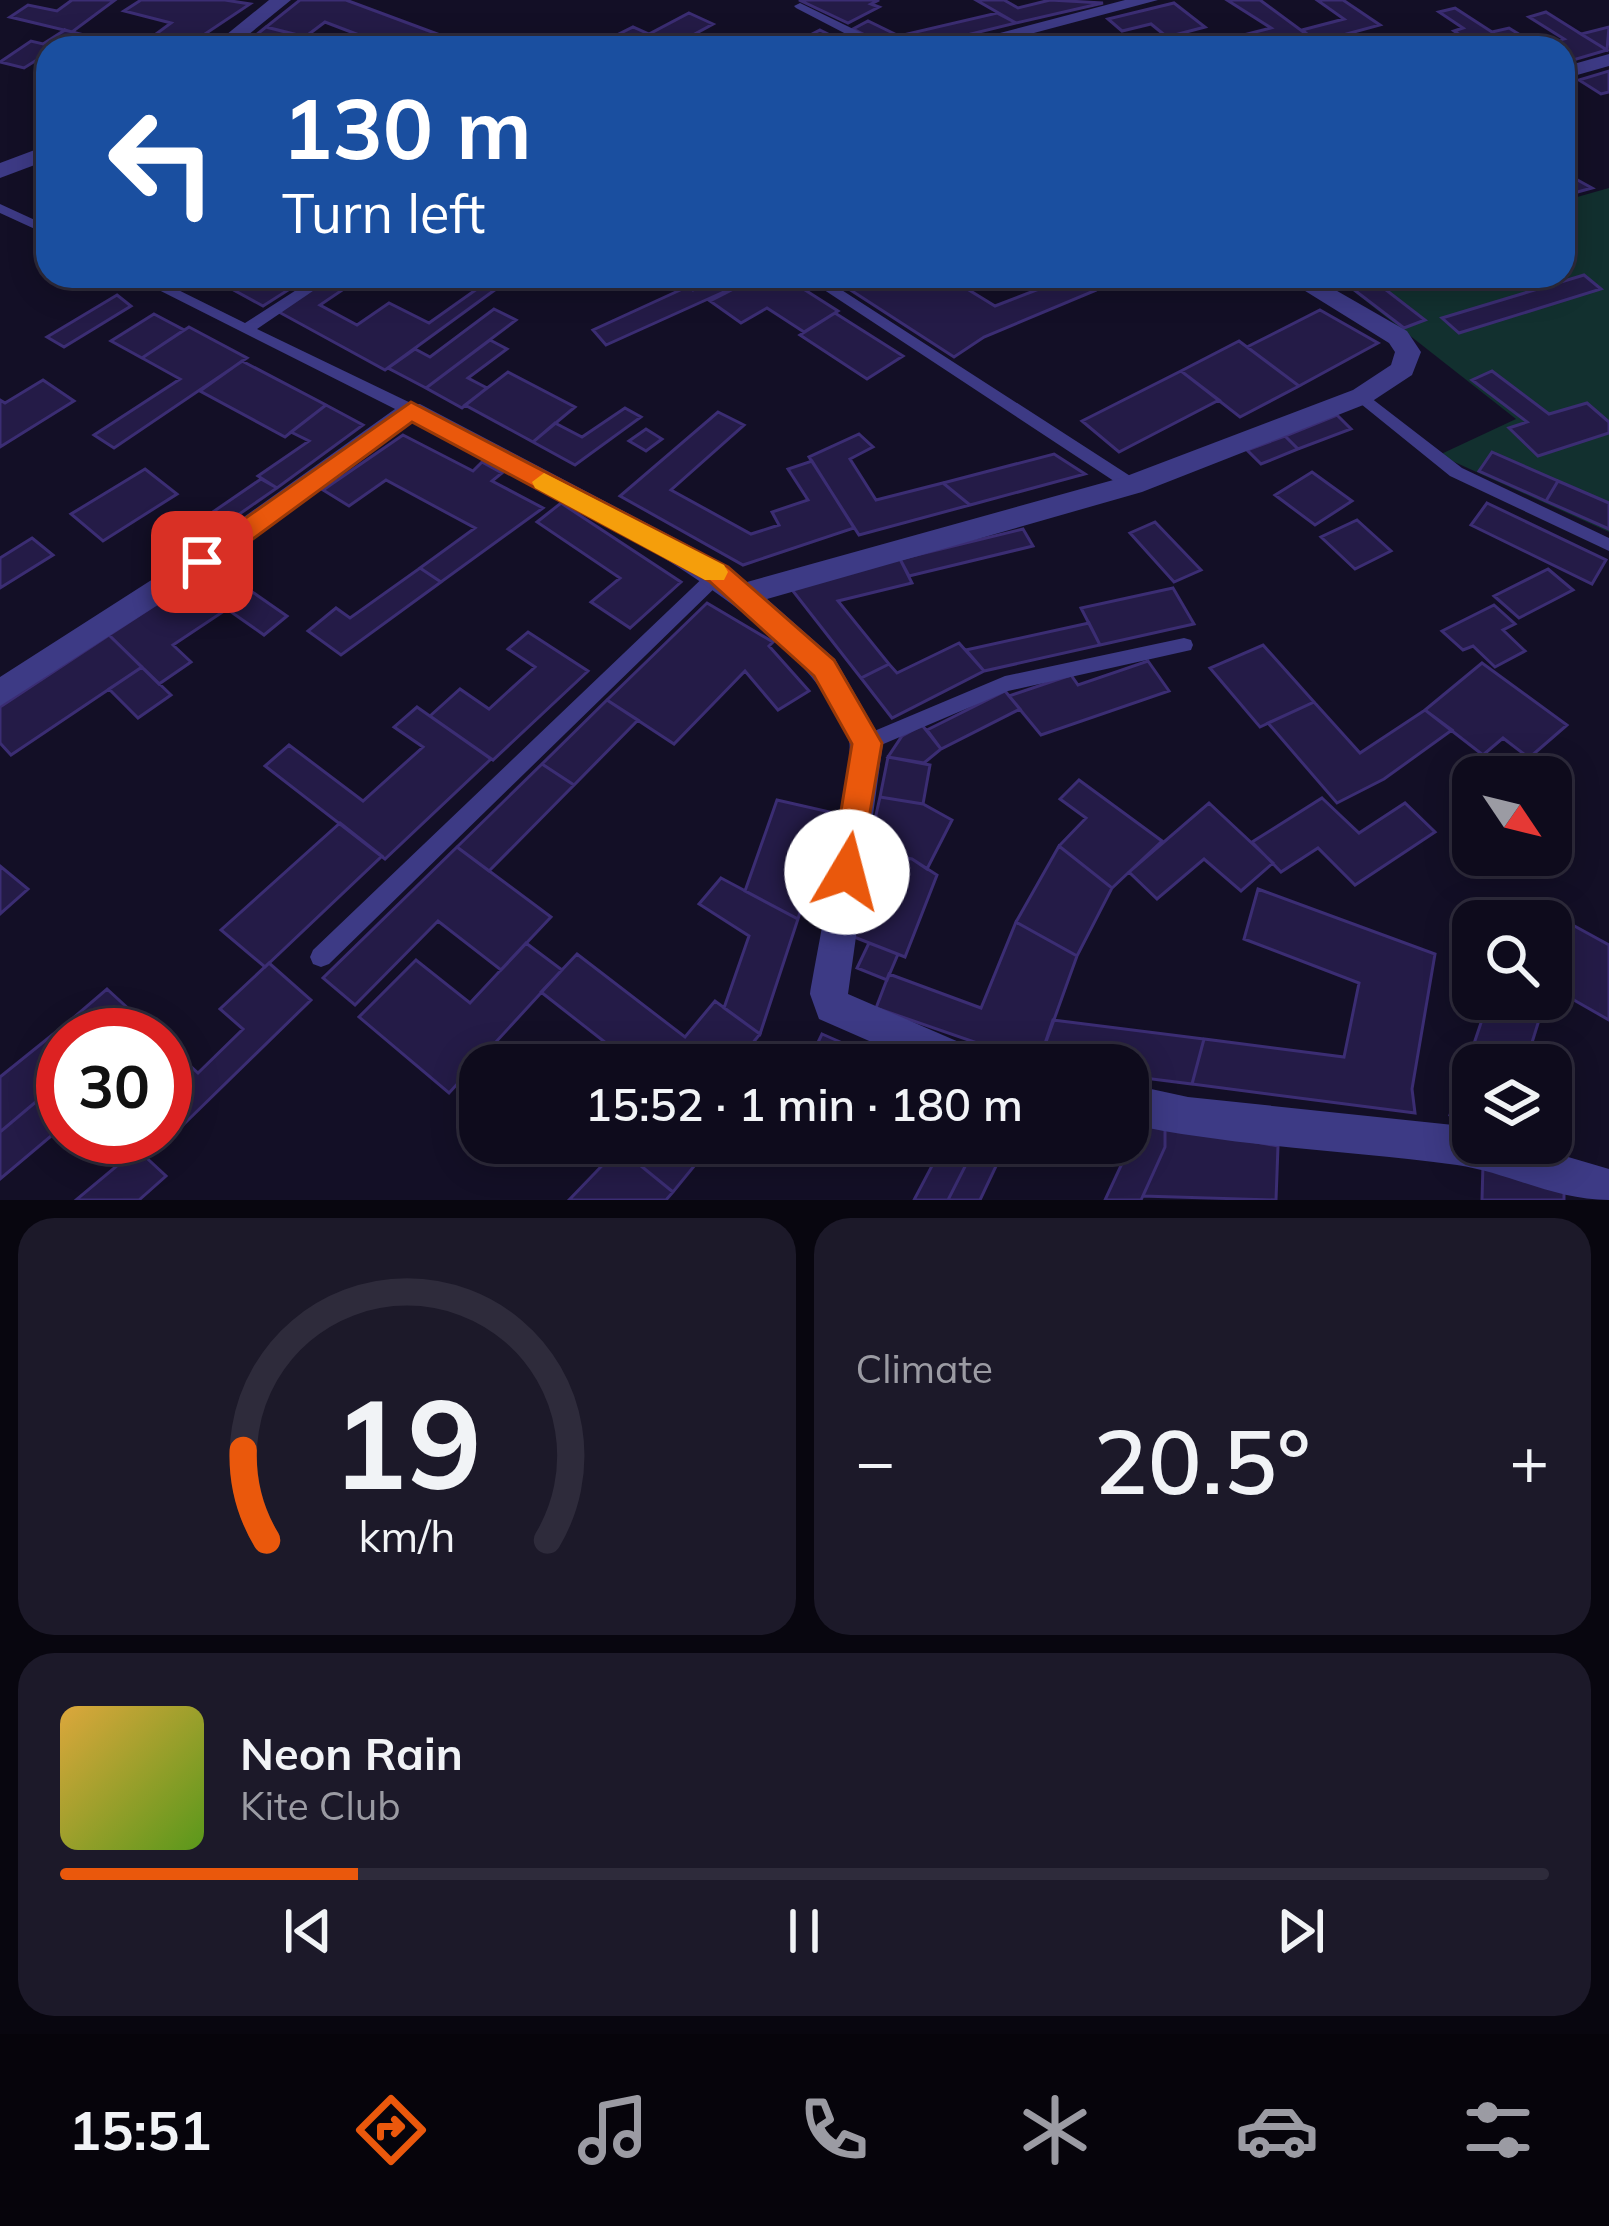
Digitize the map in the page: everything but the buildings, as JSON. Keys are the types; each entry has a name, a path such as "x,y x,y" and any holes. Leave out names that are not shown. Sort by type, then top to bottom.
{"street":[{"path":"235,36 281,0"},
{"path":"999,36 1132,2"},
{"path":"1575,70 1609,60"},
{"path":"0,171 36,157"},
{"path":"746,594 1132,484 1362,396 1403,369 1408,352 1398,337 1314,288"},
{"path":"0,693 202,562 411,410 718,574 746,594 824,668 867,743 829,994 832,1006 843,1015 916,1044"},
{"path":"1149,1109 1188,1117 1463,1146 1609,1189"}],"lane":[{"path":"800,6 859,36"},
{"path":"0,208 36,226"},
{"path":"162,288 411,410"},
{"path":"246,329 309,288"},
{"path":"830,288 1132,484"},
{"path":"1362,396 1456,472 1609,545"},
{"path":"321,957 718,574"},
{"path":"867,743 1005,684 1184,645"}],"green space":[{"path":"1609,188 1609,532 1439,455 1516,419 1349,288 1575,288 1575,198"}],"slow traffic":[{"path":"544,482 715,572"}],"route":[{"path":"202,562 411,410 718,574 746,594 824,668 867,743 847,872"}]}
